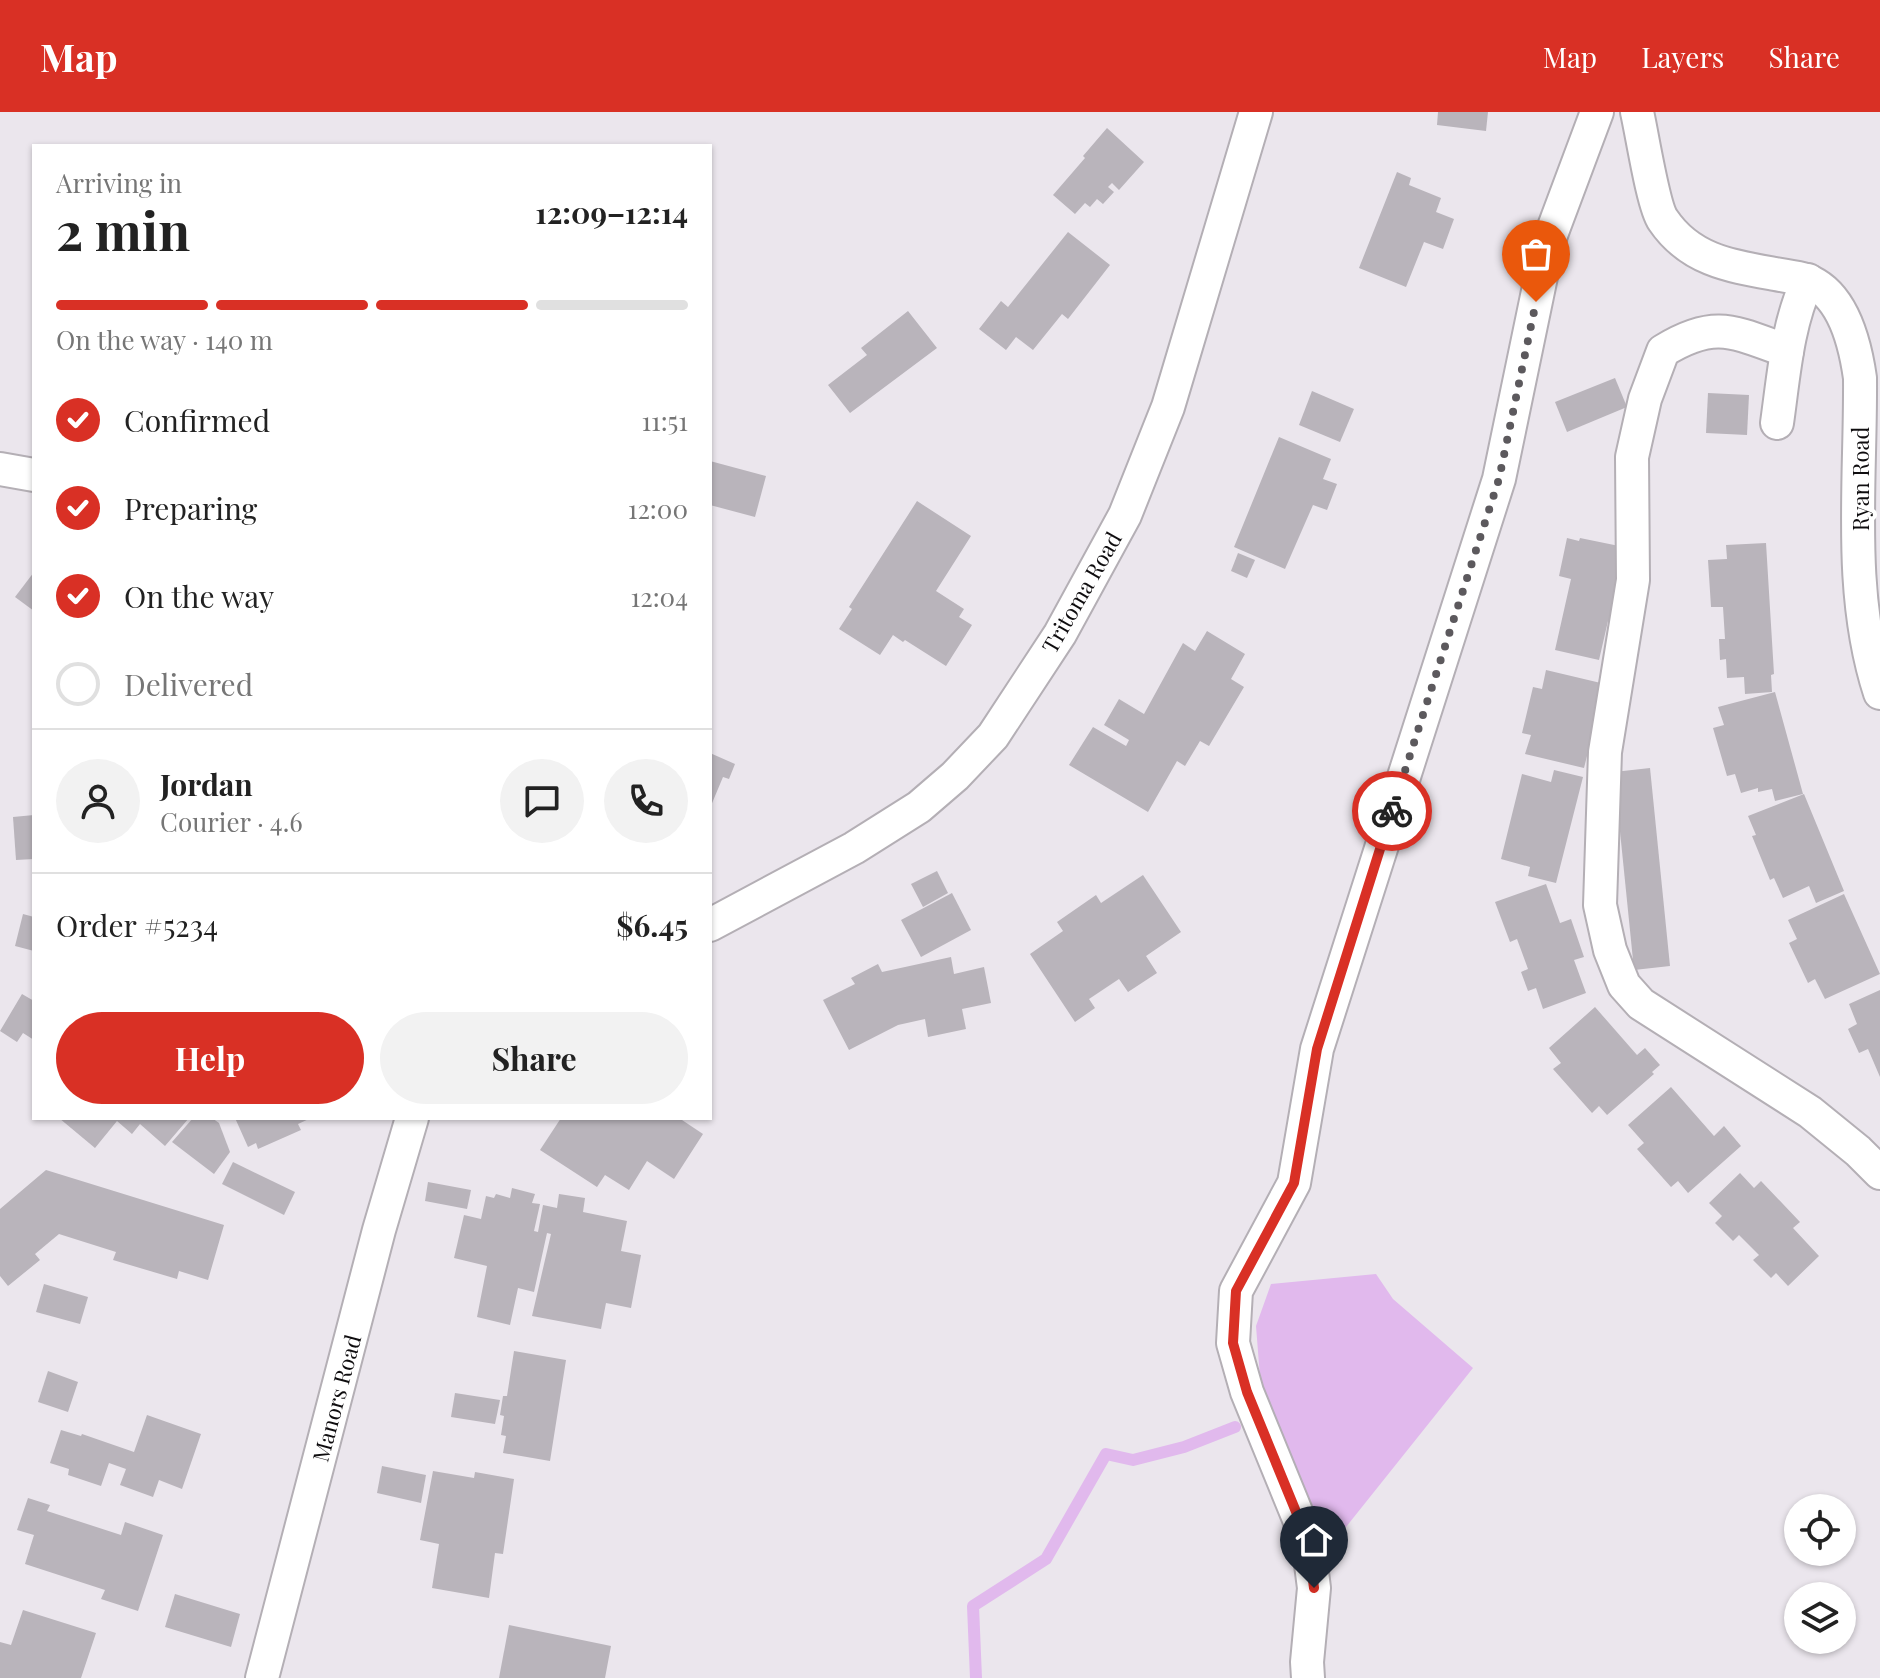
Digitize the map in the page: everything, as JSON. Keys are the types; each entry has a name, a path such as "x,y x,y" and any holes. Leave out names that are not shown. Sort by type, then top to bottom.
{"street":[{"name":"Tritoma Road","path":"712,924 854,848 919,807 955,776 993,736 1060,634 1125,515 1168,407 1256,112"},
{"path":"1308,1678 1314,1588 1308,1541 1247,1392 1233,1343 1236,1291 1294,1183 1317,1049 1499,479 1548,243 1597,112"},
{"path":"1637,112 1660,216 1679,241 1693,251 1727,264 1808,280 1796,305 1777,423"},
{"name":"Ryan Road","path":"1808,280 1832,299 1856,347 1860,378 1859,582 1865,635 1880,693"},
{"path":"1787,351 1737,333 1715,330 1698,333 1663,351 1645,399 1632,457 1633,580 1605,752 1600,905 1614,962 1624,985 1641,1004 1810,1112 1880,1173"},
{"path":"0,469 32,475"},
{"name":"Manors Road","path":"262,1678 379,1230 411,1120"}],"shaded area":[{"path":"1376,1274 1393,1299 1473,1368 1346,1527 1314,1523 1260,1377 1256,1326 1271,1284"}],"building":[{"path":"1438,112 1488,112 1486,131 1437,125"},
{"path":"1107,128 1144,162 1119,190 1112,183 1108,187 1114,192 1103,204 1097,199 1090,207 1085,203 1075,214 1053,195"},
{"path":"1397,172 1411,178 1409,185 1441,198 1436,212 1454,219 1443,249 1424,242 1406,287 1359,268"},
{"path":"1068,232 1110,265 1068,319 1062,314 1033,350 1016,337 1006,350 979,329 1001,301 1008,307"},
{"path":"908,311 937,348 850,413 828,385 867,355 861,348"},
{"path":"1615,378 1627,407 1567,432 1555,402"},
{"path":"1312,391 1354,409 1340,442 1299,425"},
{"path":"1708,393 1749,395 1747,435 1706,433"},
{"path":"1279,437 1331,459 1323,479 1337,484 1327,510 1313,505 1285,569 1234,547"},
{"path":"712,462 766,476 755,517 712,506"},
{"path":"917,501 971,536 936,591 964,609 959,617 972,625 946,666 893,635 880,655 839,629 852,609 849,607"},
{"path":"1567,538 1624,547 1616,584 1627,587 1619,624 1608,621 1599,660 1555,650 1571,579 1559,576"},
{"path":"1766,543 1774,674 1771,675 1772,692 1745,694 1744,677 1727,678 1726,659 1720,660 1719,639 1725,639 1723,607 1711,607 1708,560 1727,559 1726,545"},
{"path":"1238,553 1255,560 1247,578 1231,571"},
{"path":"32,575 32,610 15,597"},
{"path":"1207,631 1245,654 1231,679 1244,687 1209,746 1200,741 1185,766 1177,761 1148,812 1069,765 1093,727 1126,746 1129,740 1104,725 1119,699 1144,714 1183,643 1195,651"},
{"path":"1546,670 1605,684 1584,768 1525,754 1531,735 1522,733 1533,687 1542,689"},
{"path":"1775,692 1803,794 1775,801 1772,789 1758,792 1758,788 1741,793 1735,774 1727,776 1713,728 1724,725 1718,707"},
{"path":"712,754 735,764 729,779 723,777 712,803"},
{"path":"1650,768 1670,966 1634,970 1614,772"},
{"path":"1554,770 1583,777 1556,883 1528,876 1530,867 1501,859 1522,774 1551,782"},
{"path":"1804,794 1844,891 1816,903 1809,886 1783,898 1774,878 1770,880 1752,836 1756,835 1748,816"},
{"path":"32,815 32,859 16,860 13,817"},
{"path":"937,871 948,893 923,907 911,884"},
{"path":"1143,875 1181,932 1146,956 1157,973 1128,992 1119,979 1089,999 1095,1008 1075,1022 1030,954 1063,931 1057,922 1096,895 1101,903"},
{"path":"1546,884 1560,923 1571,919 1584,957 1574,960 1586,993 1543,1009 1536,988 1528,991 1521,972 1528,969 1517,939 1510,942 1495,902"},
{"path":"952,893 971,930 921,957 901,920"},
{"path":"1844,894 1880,974 1825,999 1815,979 1808,983 1789,943 1797,939 1788,920"},
{"path":"23,914 32,916 32,950 15,946"},
{"path":"951,957 954,974 984,967 991,1003 962,1009 966,1029 928,1037 925,1019 898,1025 849,1050 823,1000 855,984 851,978 878,964 882,972"},
{"path":"1880,990 1880,1077 1868,1049 1859,1053 1848,1029 1857,1024 1849,1004"},
{"path":"22,994 32,1000 32,1039 23,1033 17,1042 0,1031"},
{"path":"1595,1007 1637,1055 1645,1048 1660,1065 1652,1072 1654,1074 1607,1115 1599,1106 1592,1113 1553,1069 1561,1063 1549,1048"},
{"path":"1671,1087 1714,1136 1724,1126 1741,1146 1688,1193 1678,1181 1671,1187 1637,1149 1644,1143 1628,1125"},
{"path":"61,1120 187,1120 165,1146 140,1124 132,1134 117,1121 95,1148"},
{"path":"191,1120 215,1120 219,1123 230,1152 214,1174 172,1142"},
{"path":"236,1120 307,1120 298,1124 301,1130 258,1149 256,1143 248,1147"},
{"path":"560,1120 682,1120 703,1134 674,1179 647,1161 629,1190 605,1175 597,1187 540,1150"},
{"path":"233,1162 295,1192 284,1215 222,1184"},
{"path":"46,1170 224,1225 208,1280 179,1271 177,1279 113,1260 116,1252 59,1234 35,1254 40,1260 8,1286 0,1276 0,1209"},
{"path":"1740,1173 1754,1188 1761,1181 1800,1222 1793,1228 1819,1256 1788,1286 1776,1273 1771,1278 1753,1260 1759,1255 1739,1235 1733,1241 1715,1223 1722,1216 1709,1203"},
{"path":"428,1182 471,1190 467,1209 425,1201"},
{"path":"512,1188 535,1194 532,1203 540,1204 534,1231 538,1232 543,1205 557,1208 559,1194 585,1198 583,1212 627,1221 621,1251 641,1255 631,1308 606,1303 601,1329 532,1316 551,1234 547,1233 534,1292 518,1288 510,1325 477,1317 487,1266 454,1258 464,1215 481,1219 486,1196 494,1198 496,1194 510,1198"},
{"path":"44,1284 88,1297 80,1324 36,1312"},
{"path":"514,1351 566,1360 550,1461 503,1453 506,1436 501,1435 504,1416 500,1415 503,1396 507,1396"},
{"path":"48,1371 78,1382 68,1412 38,1402"},
{"path":"455,1393 500,1400 495,1424 451,1417"},
{"path":"147,1415 201,1434 182,1489 159,1480 153,1497 120,1485 126,1469 109,1463 101,1486 68,1475 69,1469 50,1463 61,1430 134,1452"},
{"path":"382,1466 426,1475 421,1503 377,1493"},
{"path":"433,1471 474,1478 475,1472 514,1479 503,1554 495,1553 489,1598 432,1588 439,1544 420,1540"},
{"path":"28,1498 50,1505 47,1511 121,1535 125,1522 163,1535 138,1611 101,1599 105,1590 25,1564 34,1535 17,1530"},
{"path":"175,1594 240,1614 231,1647 165,1627"},
{"path":"23,1610 96,1633 81,1678 0,1678 0,1642 11,1645"},
{"path":"509,1625 611,1646 605,1678 499,1678"}],"waterway":[{"path":"976,1678 973,1606 1046,1559 1106,1454 1133,1460 1184,1447 1235,1427"}],"way so far":[{"path":"1392,811 1499,479 1536,302"}],"route":[{"path":"1314,1588 1308,1541 1247,1392 1233,1343 1236,1291 1294,1183 1317,1049 1392,811"}]}
